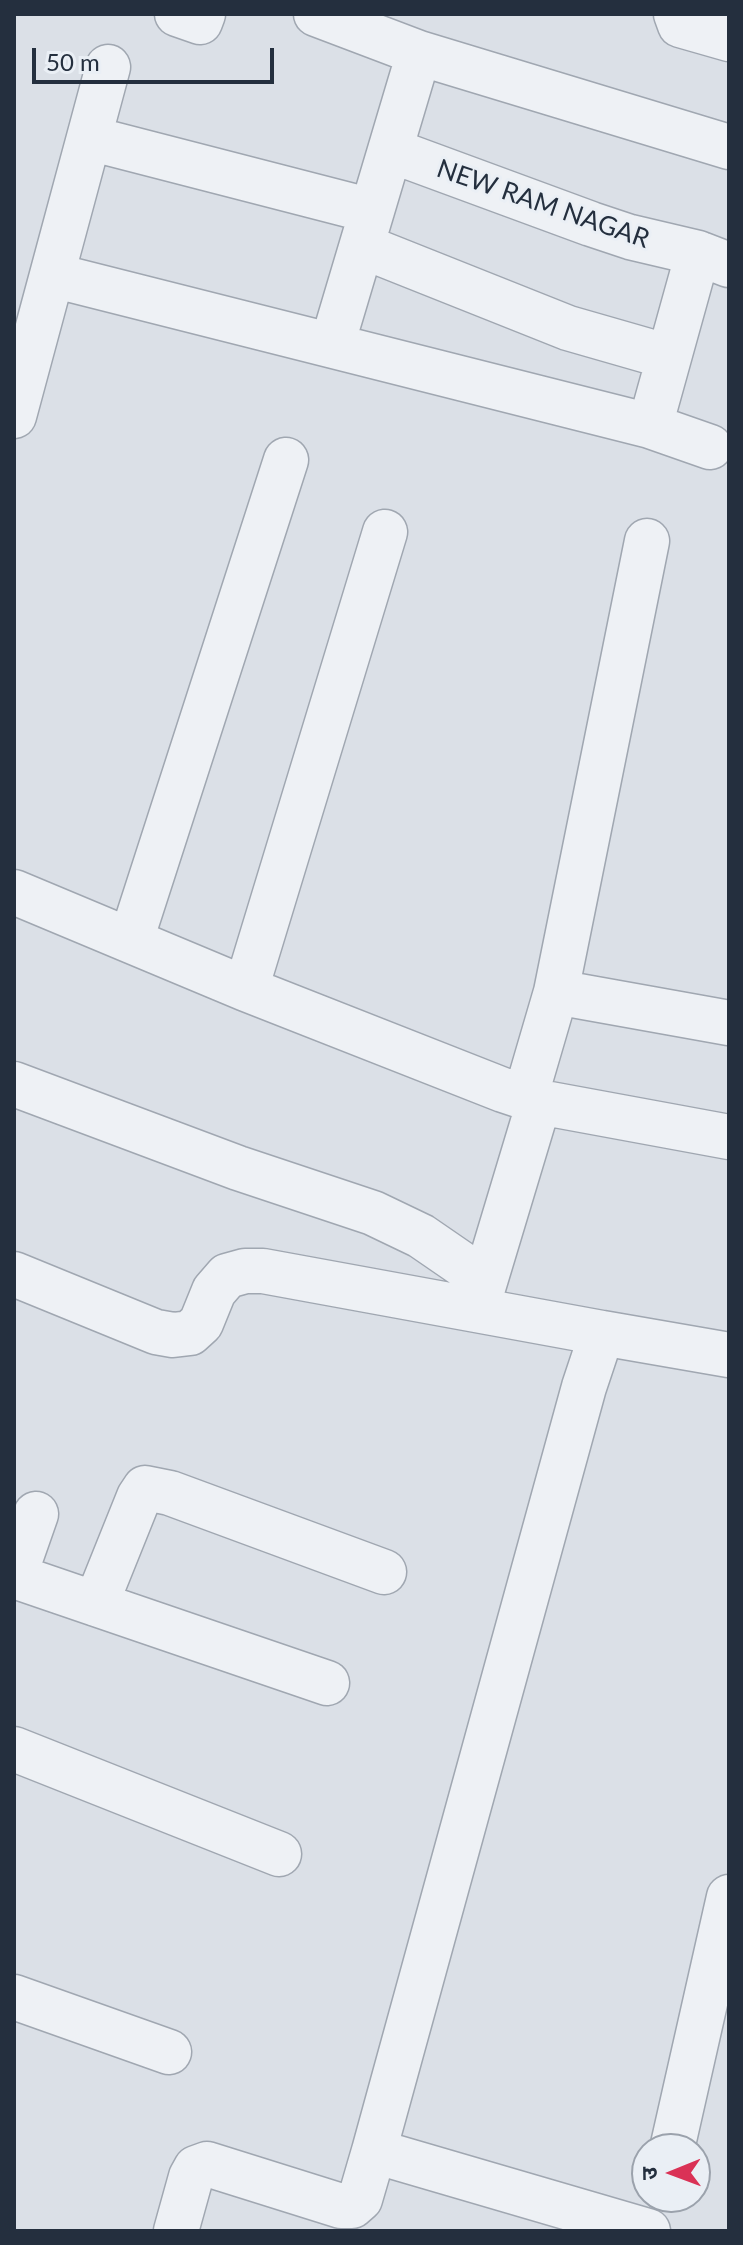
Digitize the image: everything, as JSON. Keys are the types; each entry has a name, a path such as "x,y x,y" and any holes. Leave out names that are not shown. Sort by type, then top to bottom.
{"street":[{"path":"177,14 200,22 203,14"},
{"path":"334,17 419,53 729,147"},
{"path":"667,18 729,39"},
{"path":"332,345 419,53"},
{"path":"14,416 108,67"},
{"path":"89,138 367,228 568,328 669,357"},
{"name":"NEW RAM NAGAR","path":"390,150 591,224 713,259 669,357 650,426"},
{"path":"52,275 650,426 710,447"},
{"path":"131,940 286,460"},
{"path":"246,989 385,532"},
{"path":"481,1295 532,1100 556,992 647,541"},
{"path":"14,892 246,989 532,1100 729,1137"},
{"path":"556,992 729,1023"},
{"path":"14,1084 238,1168 373,1213 421,1236 481,1295"},
{"path":"14,1274 156,1332 173,1335 190,1333 201,1323 214,1291 227,1276 245,1271 263,1271 481,1295 602,1333 729,1355"},
{"path":"176,2231 191,2177 196,2168 207,2164 341,2206 352,2206 360,2199 584,1387 602,1333"},
{"path":"96,1604 145,1488 170,1493 384,1572"},
{"path":"36,1514 14,1577 327,1683"},
{"path":"14,1749 279,1854"},
{"path":"676,2133 729,1897"},
{"path":"14,1997 169,2052"},
{"path":"374,2151 648,2231"}]}
